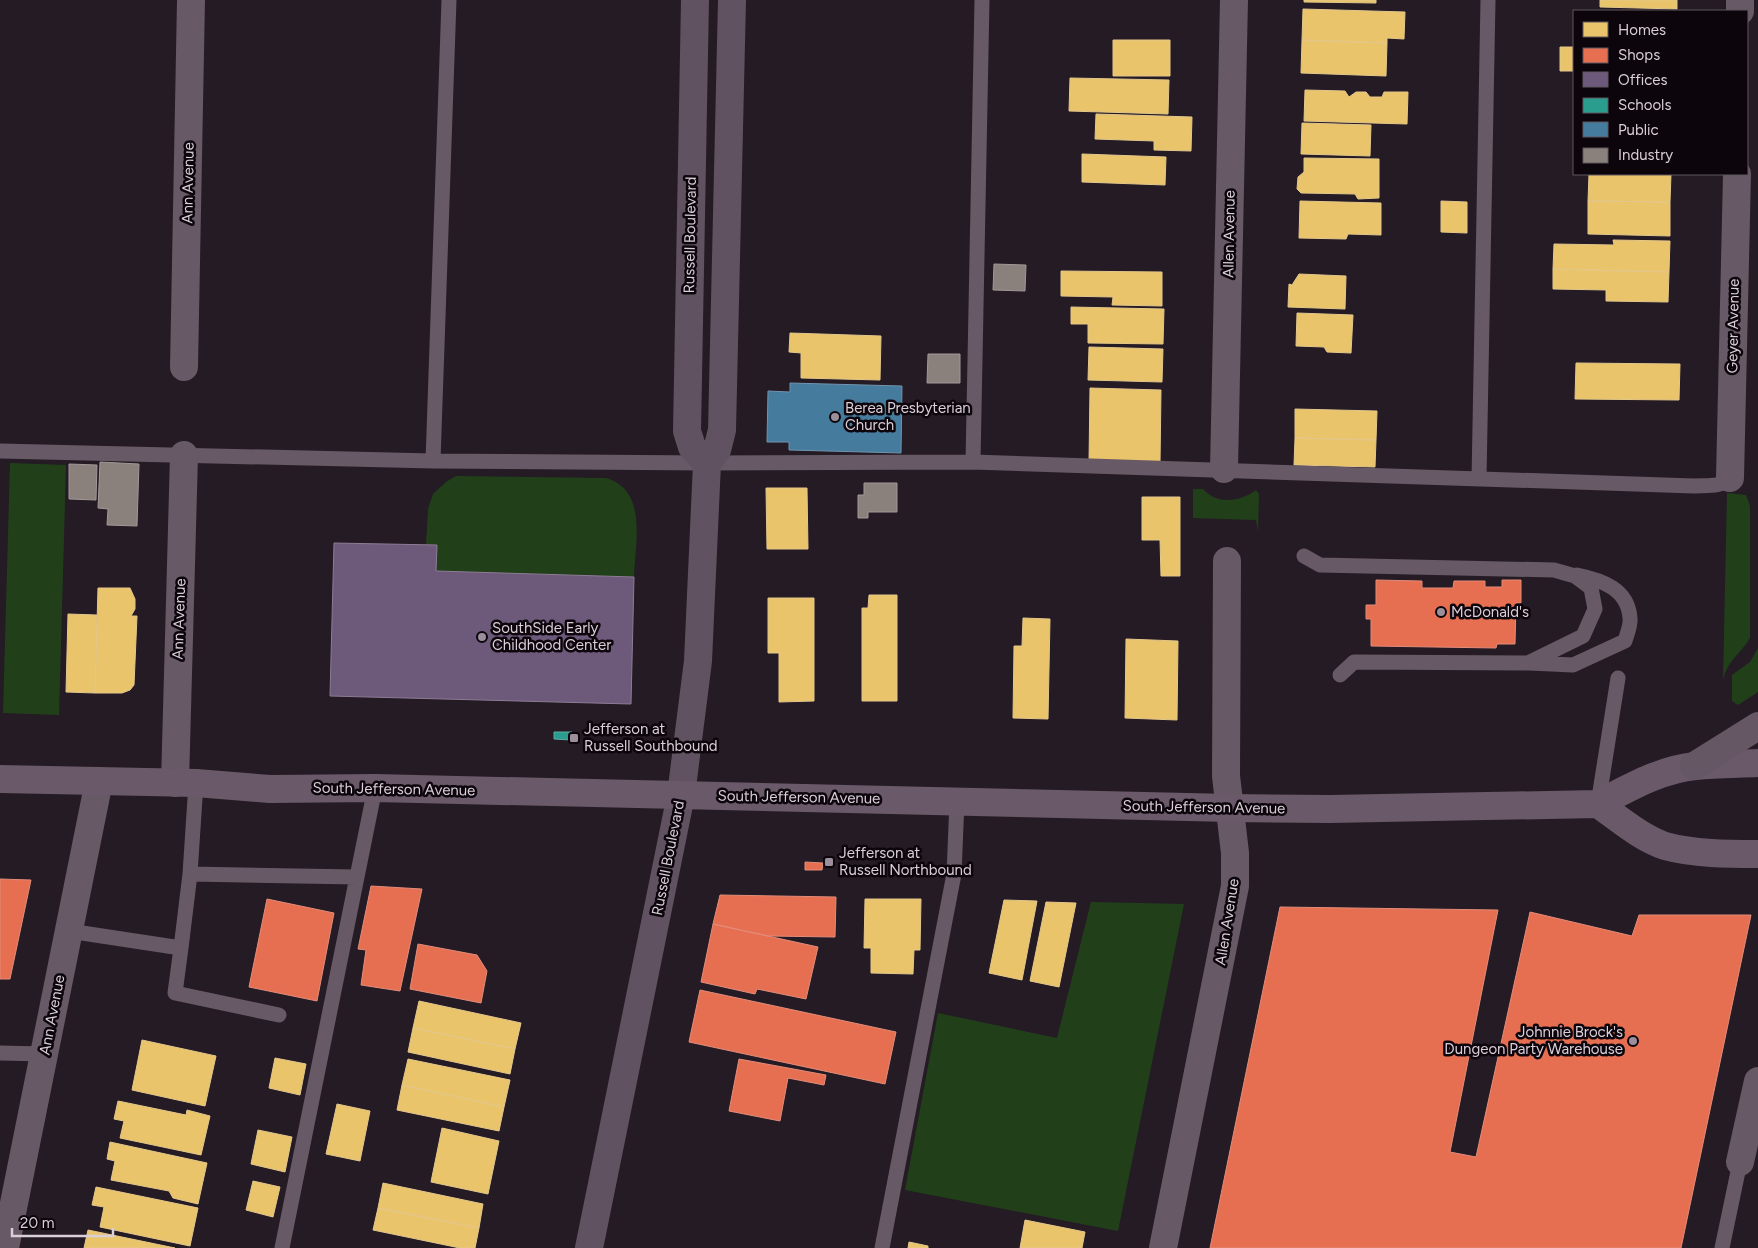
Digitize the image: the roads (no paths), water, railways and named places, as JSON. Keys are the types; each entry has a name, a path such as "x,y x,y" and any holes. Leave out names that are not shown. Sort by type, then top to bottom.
{"highway":[{"path":"1694,766 1758,726"}],"main road":[{"name":"Russell Boulevard","path":"695,0 686,431 692,447 707,464"},
{"name":"Russell Boulevard","path":"589,1248 681,795 698,661 707,464 717,450 722,430 732,0"},
{"name":"South Jefferson Avenue","path":"0,779 185,783 270,789 375,788 1330,809 1598,804 1635,785 1666,773 1694,766 1758,764"},
{"path":"1598,804 1632,828 1664,845 1695,851 1758,854"}],"street":[{"name":"Ann Avenue","path":"184,367 191,0"},
{"name":"Allen Avenue","path":"1224,469 1234,0"},
{"name":"Geyer Avenue","path":"1730,478 1736,175"},
{"name":"Ann Avenue","path":"184,456 185,783"},
{"name":"Allen Avenue","path":"1163,1248 1232,904 1235,853 1225,753 1227,561"},
{"name":"Ann Avenue","path":"6,1248 99,781"},
{"path":"1740,1162 1758,1081"}],"lane":[{"path":"433,461 449,0"},
{"path":"973,462 982,0"},
{"path":"1479,479 1488,0"},
{"path":"0,451 433,461 707,464 973,462 1694,486 1725,483 1730,478"},
{"path":"1304,556 1320,565 1554,570 1609,584 1626,599 1631,620 1625,641 1573,665 1354,662 1340,675"},
{"path":"1528,663 1583,636 1595,608 1591,588 1575,576 1554,570"},
{"path":"1598,804 1618,678"},
{"path":"185,783 190,874 175,993 279,1016"},
{"path":"282,1248 375,788"},
{"path":"882,1248 954,874 957,801"},
{"path":"190,874 357,877"},
{"path":"70,931 181,948"},
{"path":"0,1053 44,1054"},
{"path":"1722,1248 1740,1162"}],"place":[{"name":"Berea Presbyterian Church","path":"835,417"},
{"name":"McDonald's","path":"1441,612"},
{"name":"SouthSide Early Childhood Center","path":"482,637"},
{"name":"Jefferson at Russell Southbound","path":"574,738"},
{"name":"Jefferson at Russell Northbound","path":"829,862"},
{"name":"Johnnie Brock's Dungeon Party Warehouse","path":"1633,1041"}]}
